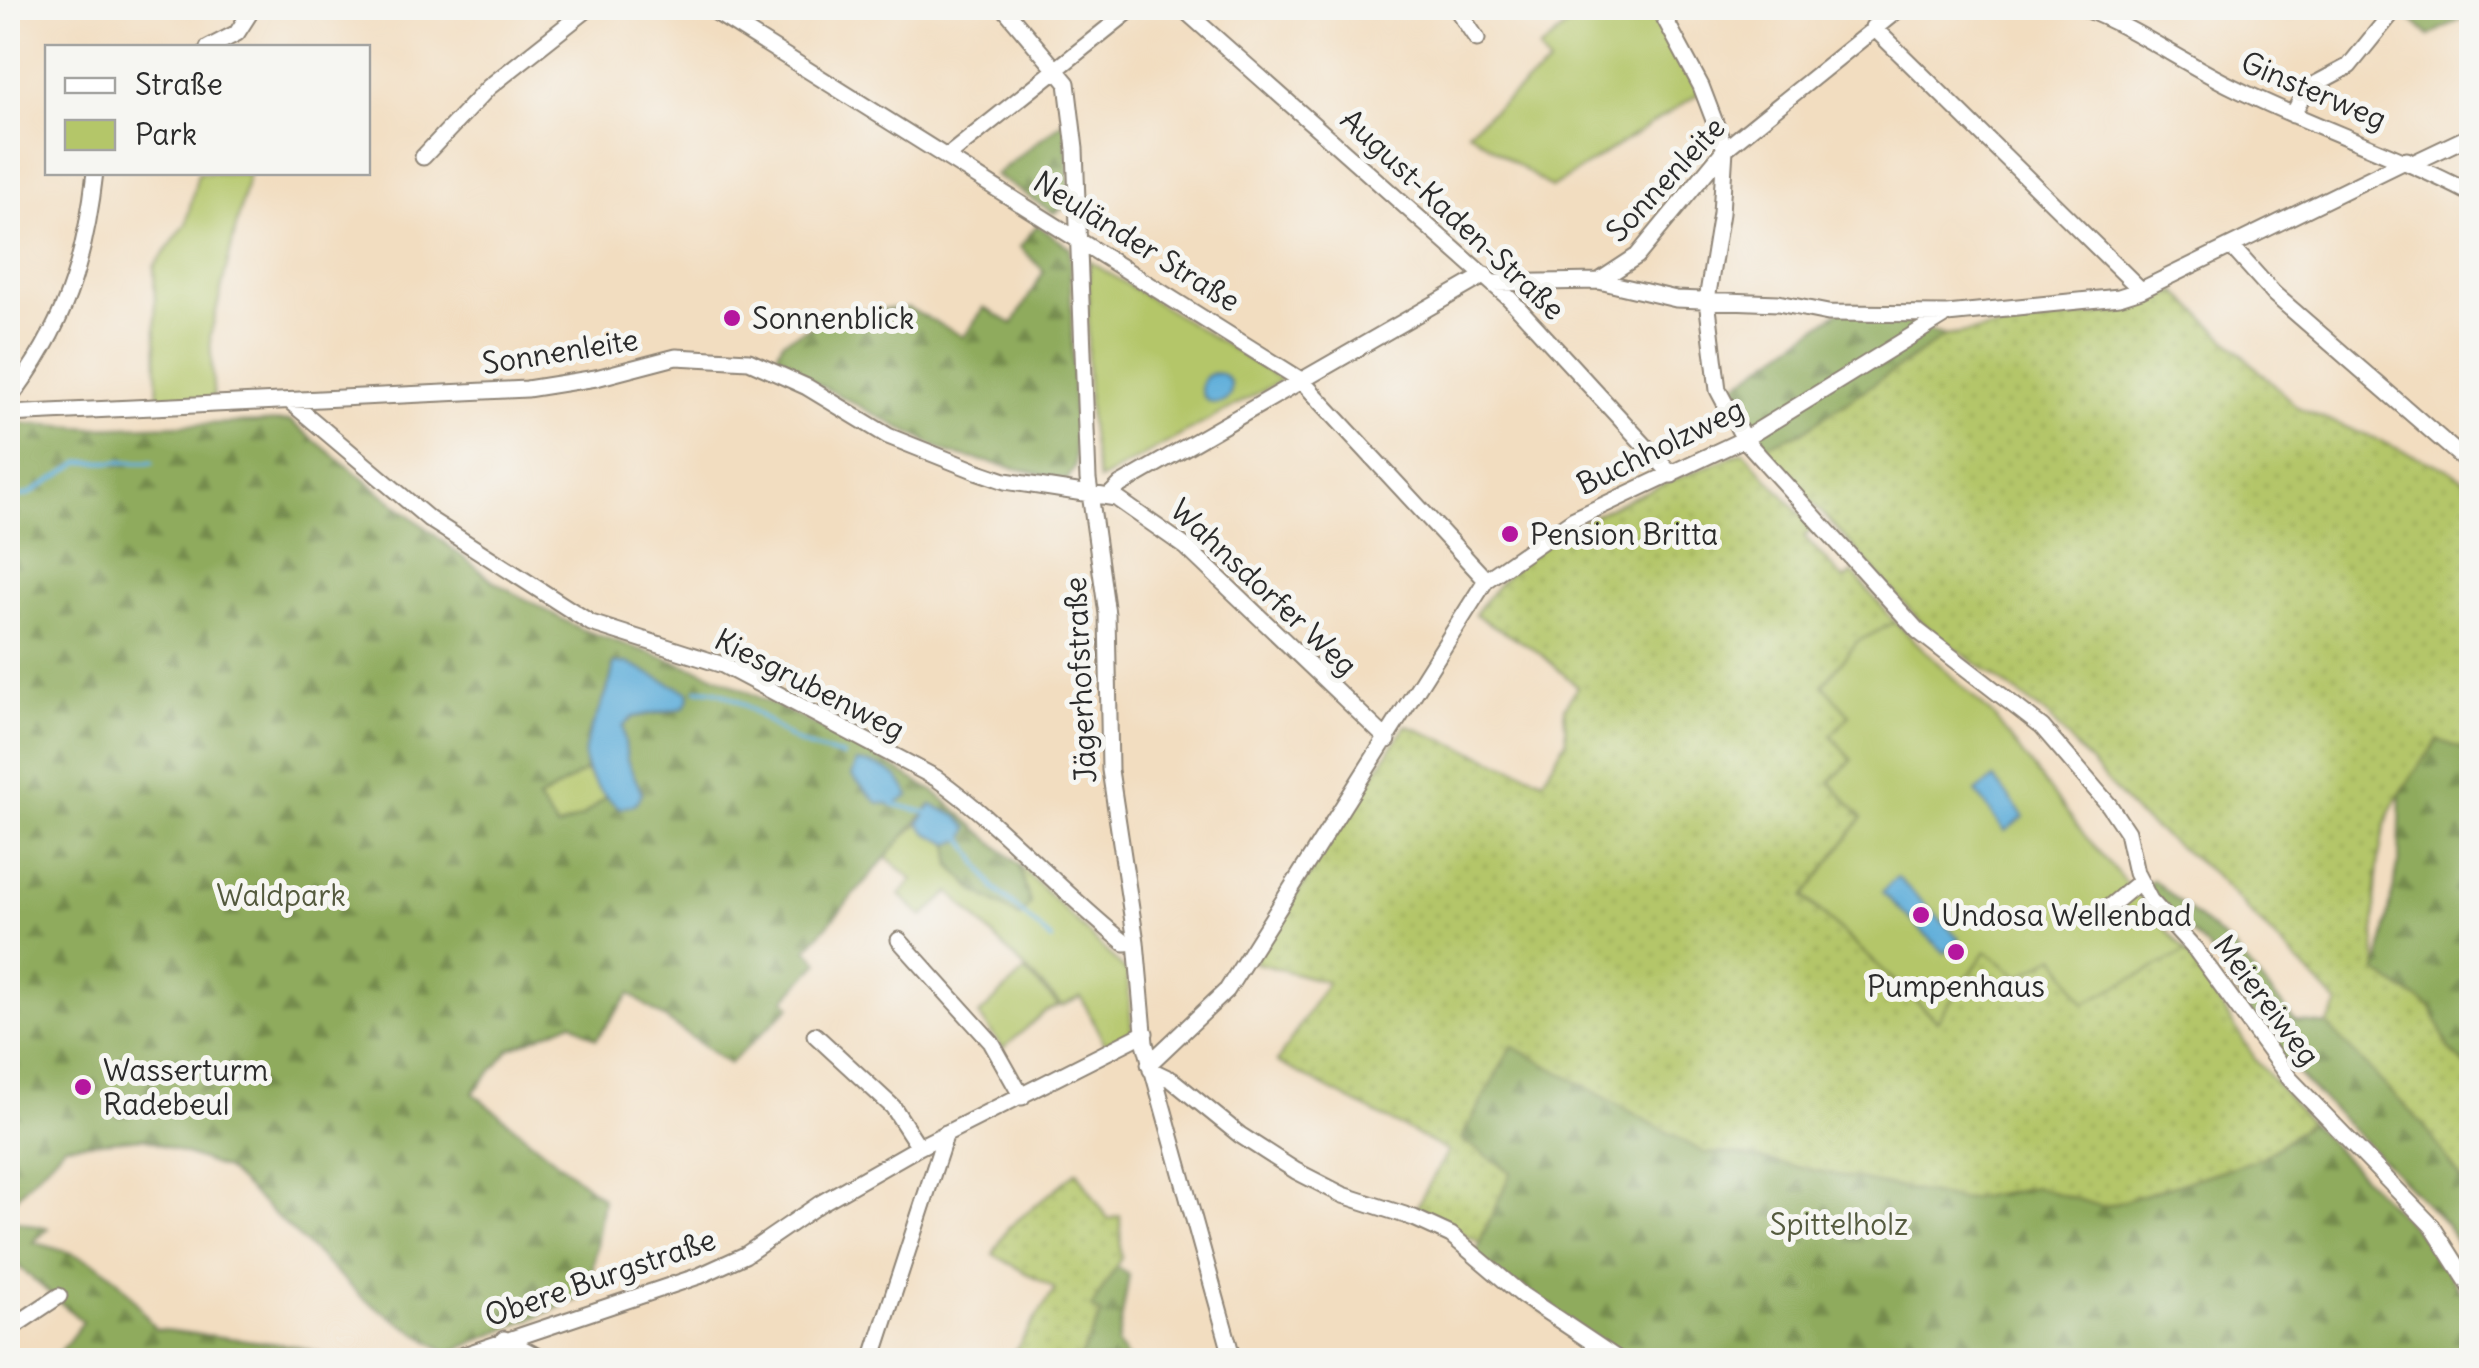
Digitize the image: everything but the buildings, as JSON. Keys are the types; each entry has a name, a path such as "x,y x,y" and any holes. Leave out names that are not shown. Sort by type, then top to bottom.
{"street":[{"path":"214,45 237,33 253,8"},
{"path":"423,157 490,87 589,8"},
{"name":"Neuländer Straße","path":"709,8 949,155 1078,242 1301,380 1486,580"},
{"name":"Jägerhofstraße","path":"1004,8 1067,83 1078,242 1080,368 1107,614 1110,770 1150,1067 1233,1360"},
{"path":"949,155 1133,8"},
{"name":"August-Kaden-Straße","path":"1182,8 1489,279 1672,475"},
{"path":"1456,8 1477,39"},
{"path":"1659,8 1701,86 1725,149"},
{"name":"Sonnenleite","path":"1109,496 1120,485 1301,380 1489,279 1600,281 1654,240 1725,149 1900,8"},
{"name":"Ginsterweg","path":"2083,8 2118,21 2293,116 2410,162 2472,194"},
{"path":"2293,116 2306,89 2349,66 2396,8"},
{"path":"1873,27 2141,290"},
{"name":"Buchholzweg","path":"1150,1067 1226,990 1486,580 1574,519 1744,440 1947,314 2119,297 2141,290 2472,136"},
{"name":"Meiereiweg","path":"1725,149 1721,214 1707,300 1718,390 1744,440 1918,631 2042,727 2118,816 2127,832 2138,882 2195,949 2290,1079 2432,1226 2472,1290"},
{"path":"8,400 42,350 75,286 88,233 95,175"},
{"path":"2231,246 2274,294 2472,466"},
{"path":"1600,281 1676,299 1778,303 1828,313 1947,314"},
{"name":"Sonnenleite","path":"8,414 292,404 527,390 596,378 676,357 724,357 774,370 888,436 1004,482 1092,494"},
{"name":"Kiesgrubenweg","path":"292,404 429,519 591,623 723,665 936,778 966,800 1084,911 1125,942 1136,942"},
{"name":"Wahnsdorfer Weg","path":"1092,494 1109,496 1143,513 1186,548 1388,740"},
{"path":"2109,907 2138,882"},
{"path":"899,940 991,1042 1022,1097"},
{"name":"Obere Burgstraße","path":"449,1360 730,1262 919,1147 1145,1033"},
{"path":"815,1035 894,1106 919,1147"},
{"path":"1150,1067 1240,1135 1296,1171 1343,1196 1414,1218 1451,1235 1522,1294 1619,1360"},
{"path":"872,1360 946,1133"},
{"path":"8,1330 59,1296"},
{"path":"504,1339 544,1360"}],"green space":[{"path":"1605,8 1655,8 1700,93 1551,188 1468,131 1549,65 1539,50 1565,28"},
{"path":"2409,8 2471,8 2471,13 2429,36 2404,13"},
{"path":"1065,120 1071,204 1054,213 995,175"},
{"path":"198,175 249,175 210,337 214,403 158,407 154,267 186,224"},
{"path":"1037,225 1070,248 1075,467 1067,480 948,453 774,361 783,341 843,311 908,308 964,337 984,308 1013,324 1044,271 1020,247"},
{"path":"1089,261 1282,380 1099,480 1088,399"},
{"path":"2176,291 2297,407 2452,471 2471,485 2471,752 2438,740 2398,797 2383,834 2375,920 2377,973 2432,1008 2449,1050 2471,1070 2471,1193 2424,1126 2327,1025 2338,1004 2211,872 2139,817 2047,715 1923,624 1762,447 1802,432 1945,336 2140,308"},
{"path":"1850,304 1945,336 1802,432 1762,447 1723,393"},
{"name":"Waldpark","path":"290,421 493,581 580,629 711,674 856,745 936,793 1019,865 1030,904 1020,917 975,891 951,866 950,844 964,839 931,805 807,949 819,962 785,999 791,1006 729,1064 630,994 596,1039 572,1022 510,1049 473,1093 603,1199 589,1295 448,1353 365,1300 226,1169 143,1138 65,1145 8,1205 8,427 14,423 92,428","holes":["614,664 672,711 633,717 623,726 627,761 642,793 620,808 606,797 582,817 557,828 538,800 585,771 588,744"]},
{"path":"1743,451 1813,528 1804,536 1844,580 1853,573 1895,622 1857,642 1823,685 1850,715 1831,735 1852,760 1830,782 1862,818 1804,897 1937,1021 1986,951 2020,977 2056,955 2084,1003 2186,952 2258,1063 2310,1123 2261,1158 2104,1207 2035,1187 1961,1200 1734,1154 1705,1153 1512,1046 1461,1139 1511,1172 1479,1243 1417,1206 1448,1151 1277,1062 1327,982 1253,962 1406,725 1543,780 1566,741 1564,707 1578,687 1540,653 1475,615 1500,583 1561,534 1632,498"},
{"path":"1895,622 1993,716 2086,837 2186,952 2084,1004 2020,977 1937,1021 1804,896 1862,818 1829,782 1831,735 1823,685 1857,642"},
{"path":"2438,740 2471,752 2471,1070 2449,1050 2432,1008 2377,973 2399,860 2401,794 2420,759"},
{"path":"585,771 606,797 582,817 557,829 538,800"},
{"path":"919,823 927,833 950,844 951,866 975,891 1030,903 1019,865 1127,972 1132,1031 1105,1045 1081,997 1062,1006 950,892 923,917 900,895 913,880 884,855"},
{"path":"2153,880 2233,947 2295,1021 2327,1025 2424,1126 2471,1193 2471,1269 2446,1224 2276,1052 2208,948 2148,893 2146,886"},
{"path":"1025,971 1059,1006 1044,1012 1003,1049 979,1015"},
{"name":"Spittelholz","path":"1512,1046 1998,1195 2035,1187 2105,1207 2261,1158 2310,1123 2437,1252 2471,1309 2471,1360 1609,1360 1473,1258 1511,1172 1461,1140"},
{"path":"1077,1171 1108,1219 1120,1216 1121,1258 1091,1308 1101,1314 1079,1360 1009,1360 1055,1289 993,1254 1008,1228"},
{"path":"8,1219 48,1229 33,1242 77,1255 105,1270 128,1292 155,1329 295,1346 341,1360 54,1360 83,1322 17,1265 8,1274"},
{"path":"1116,1267 1129,1275 1117,1345 1129,1360 1079,1360 1101,1315 1091,1308"}],"water":[{"path":"1216,373 1227,377 1231,388 1227,399 1216,403 1205,399 1201,388 1205,377"},
{"path":"627,663 688,692 689,699 683,708 633,717 623,726 627,761 642,793 634,805 620,808 599,789 584,757 614,664"},
{"path":"857,762 889,771 909,796 894,805 877,802 852,776"},
{"path":"1994,778 2024,817 2005,831 1976,792"},
{"path":"932,805 957,816 969,828 965,839 950,844 927,833 919,823"},
{"name":"Undosa Wellenbad","path":"1897,877 1959,938 1945,953 1882,892"}],"waterway":[{"path":"8,500 29,494 81,462 153,462"},
{"path":"697,690 723,694 796,741 843,756"},
{"path":"893,804 932,814"},
{"path":"963,838 994,888 1052,940"}],"place":[{"name":"Sonnenblick","path":"732,318"},
{"name":"Pension Britta","path":"1510,534"},
{"name":"Undosa Wellenbad","path":"1921,915"},
{"name":"Pumpenhaus","path":"1956,952"},
{"name":"Wasserturm Radebeul","path":"83,1087"}]}
